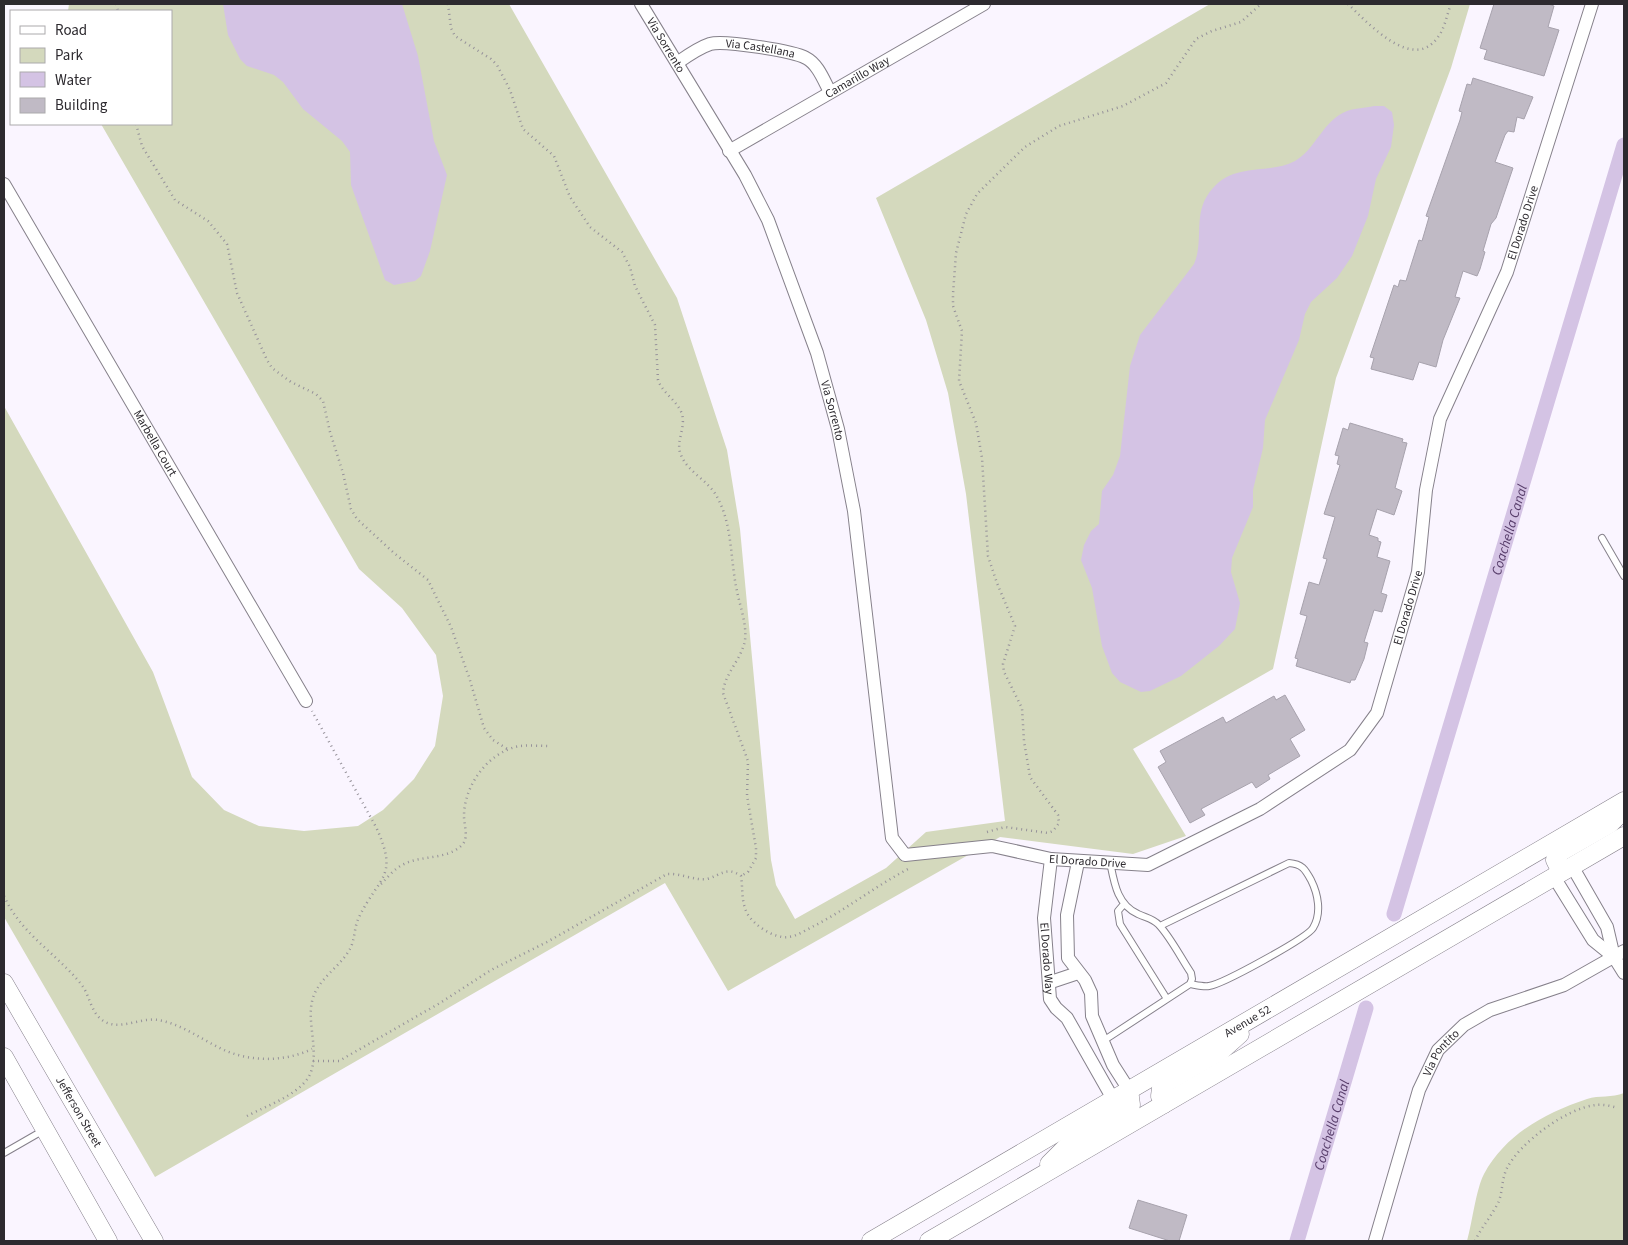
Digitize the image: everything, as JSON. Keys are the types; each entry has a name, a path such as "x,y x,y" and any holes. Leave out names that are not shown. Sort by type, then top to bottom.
{"main road":[{"name":"Avenue 52","path":"871,1241 1624,801"},
{"path":"1563,872 1555,860 1561,852 1610,824 1624,810"},
{"path":"929,1241 1624,836"},
{"name":"Jefferson Street","path":"4,983 154,1241"},
{"path":"1164,1104 1160,1096 1161,1088 1166,1083 1221,1051 1268,1009"},
{"path":"4,1057 108,1241"},
{"path":"1030,1182 1069,1144 1131,1106 1128,1090"}],"street":[{"name":"Via Sorrento","path":"641,4 745,175 771,229 817,353 838,429 854,511 892,838 905,855"},
{"name":"Camarillo Way","path":"729,151 984,4"},
{"name":"El Dorado Drive","path":"905,855 992,846 1051,859 1148,865 1260,809 1350,750 1377,713 1418,572 1426,490 1440,419 1507,272 1592,4"},
{"name":"Via Castellana","path":"677,63 688,54 712,44 748,45 806,58 818,70 830,92"},
{"name":"Marbella Court","path":"4,184 306,701"},
{"name":"El Dorado Way","path":"1051,859 1044,918 1051,982 1050,999 1056,1008 1067,1018 1113,1099"},
{"name":"El Dorado Way","path":"1078,862 1067,915 1068,958 1085,980 1091,993 1092,1016 1113,1065 1128,1090"},
{"path":"1563,872 1593,940 1619,954"},
{"path":"1563,872 1607,927 1619,954 1624,973"},
{"name":"Via Pontito","path":"1374,1241 1418,1090 1438,1050 1464,1025 1490,1010 1564,985 1619,954"},
{"path":"1051,982 1078,973"}],"lane":[{"path":"1602,538 1624,576"},
{"path":"1102,1041 1190,984 1192,979 1191,973 1160,926 1150,918 1138,914 1124,904 1115,886 1110,862"},
{"path":"1160,926 1289,863 1298,864 1305,868 1316,891 1318,906 1316,923 1307,936 1209,986 1190,984"},
{"path":"1124,904 1118,911 1120,924 1167,999"},
{"path":"4,1153 46,1129"}],"path":[{"path":"448,4 451,28 455,36 491,59 497,65 510,90 523,129 554,156 570,196 590,227 622,252 626,258 635,286 655,325 658,380 662,388 676,403 681,413 683,424 680,453 687,465 713,491 720,504 734,562 745,633 741,654 724,684 723,692 725,703 748,762 747,796 756,858 748,872 741,876"},
{"path":"1348,4 1377,32 1413,50 1426,47 1437,38 1451,4"},
{"path":"136,125 142,146 175,200 208,221 227,244 237,293 267,360 279,374 316,394 323,401 330,432 344,473 351,509 394,553 428,580 451,627 469,677 484,728 493,740 509,750"},
{"path":"247,1116 299,1088 309,1077 313,1064 313,998 322,982 350,949 359,917 387,872 385,846 306,701"},
{"path":"376,889 402,864 450,853 464,843 466,837 464,815 470,786 484,767 509,750 519,746 551,746"},
{"path":"4,896 24,929 54,954 81,984 94,1012 103,1021 118,1025 158,1020 197,1035 222,1049 250,1057 289,1058 312,1049"},
{"path":"1475,1241 1481,1227 1498,1203 1501,1181 1506,1169 1523,1146 1560,1120 1582,1108 1603,1104 1618,1108"}],"green space":[{"path":"69,4 509,4 677,298 727,450 740,529 771,860 776,885 795,919 886,868 926,832 1005,821 966,494 948,393 926,320 876,198 1210,4 1470,4 1451,68 1336,378 1273,669 1133,749 1186,836 1133,854 1000,837 728,991 665,883 155,1177 4,917 4,406 153,672 192,777 224,810 259,826 304,831 358,826 383,810 414,779 435,746 443,696 436,655 402,608 359,569 102,125 172,125 172,10 68,10"},
{"path":"1624,1093 1624,1241 1467,1241 1481,1180 1503,1147 1528,1127 1556,1111 1587,1099"}],"water":[{"path":"223,4 402,4 418,56 434,141 447,175 430,251 421,276 415,281 394,285 385,280 351,185 350,152 342,141 303,109 283,82 274,75 247,66 240,59 228,35"},
{"path":"1384,106 1392,112 1394,125 1391,147 1376,179 1368,216 1352,256 1337,278 1311,302 1305,314 1299,340 1265,420 1263,448 1253,490 1253,507 1232,558 1231,572 1240,603 1235,629 1219,646 1181,676 1150,691 1141,692 1120,682 1112,673 1102,646 1092,588 1081,560 1084,545 1091,531 1099,524 1102,491 1113,475 1120,456 1130,366 1140,335 1194,264 1199,245 1202,206 1213,188 1222,180 1232,175 1285,165 1295,161 1309,149 1339,115 1350,110"}],"building":[{"path":"1494,4 1548,4 1554,6 1548,27 1559,30 1544,76 1484,59 1487,50 1480,48"},
{"path":"1473,78 1533,97 1524,119 1517,117 1514,132 1508,131 1505,135 1495,162 1513,168 1496,218 1491,224 1480,269 1477,276 1463,271 1455,297 1460,298 1443,340 1436,367 1419,362 1413,380 1371,369 1374,358 1370,357 1394,285 1398,287 1400,280 1406,281 1419,240 1422,241 1429,217 1426,216 1460,120 1462,112 1459,111 1467,84 1471,85"},
{"path":"1350,423 1403,439 1402,442 1407,443 1395,488 1402,491 1394,515 1377,509 1369,535 1378,538 1378,541 1381,542 1377,557 1390,561 1381,593 1387,595 1382,612 1374,610 1364,642 1368,643 1364,659 1355,680 1351,680 1350,683 1296,666 1298,659 1295,658 1307,616 1300,614 1309,582 1319,585 1327,559 1323,558 1335,517 1324,514 1340,465 1337,464 1339,456 1335,455 1343,428 1348,430"},
{"path":"1285,695 1305,730 1290,739 1300,756 1268,775 1270,779 1256,788 1252,782 1201,809 1205,815 1190,823 1158,767 1166,762 1160,751 1223,717 1226,723 1274,696 1276,700"},
{"path":"1138,1200 1187,1215 1179,1241 1170,1241 1129,1228"}],"waterway":[{"name":"Coachella Canal","path":"1394,914 1624,145"},
{"name":"Coachella Canal","path":"1297,1241 1366,1008"}]}
